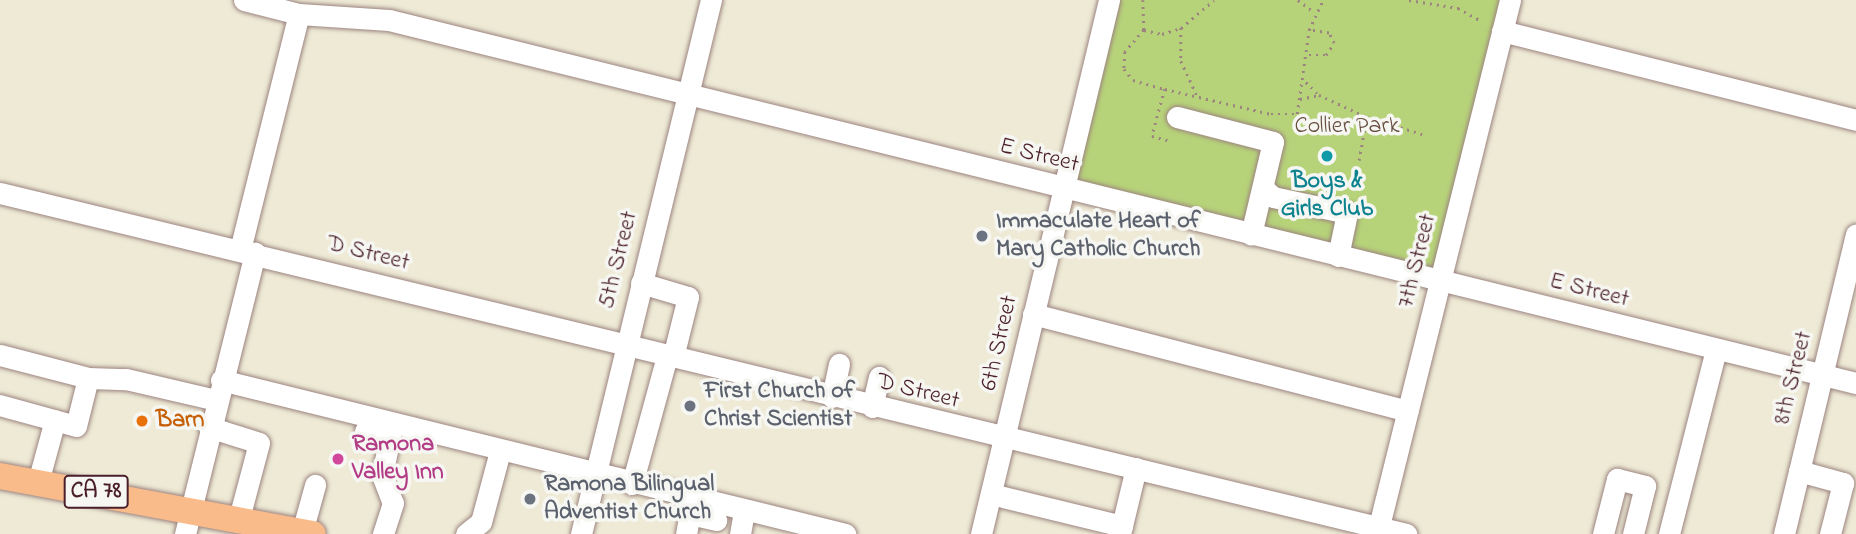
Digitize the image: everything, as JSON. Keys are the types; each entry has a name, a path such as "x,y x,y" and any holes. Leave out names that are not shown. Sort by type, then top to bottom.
{"main road":[{"name":"CA 78","path":"0,476 191,508 308,533"}],"street":[{"name":"E Street","path":"244,0 299,14 389,20 687,98 1716,348 1819,379 1856,383"},
{"name":"5th Street","path":"581,534 711,0"},
{"name":"6th Street","path":"981,534 1109,0"},
{"name":"7th Street","path":"1378,531 1510,0"},
{"path":"185,534 219,390 299,14"},
{"path":"1502,30 1856,120"},
{"path":"1177,117 1273,142 1251,234"},
{"path":"1263,188 1273,197 1347,213 1338,256"},
{"name":"D Street","path":"0,193 1004,440 1136,468 1378,531 1406,534"},
{"name":"8th Street","path":"1784,534 1819,379 1849,298 1856,234"},
{"path":"632,484 688,298 641,283"},
{"path":"1033,314 1408,411"},
{"path":"1669,534 1716,348"},
{"path":"0,355 88,378 127,379 219,390 500,451 632,484 742,523"},
{"path":"832,397 839,364"},
{"path":"872,407 879,377"},
{"path":"0,405 76,426 88,378"},
{"path":"38,482 55,420"},
{"path":"209,427 259,443 239,518"},
{"path":"365,431 390,438 383,475 393,503 383,534"},
{"path":"466,534 481,522 500,451"},
{"path":"991,494 1121,530 1136,468"},
{"path":"1799,471 1843,483 1830,534"},
{"path":"1602,534 1617,479 1645,486 1633,534"},
{"path":"308,533 315,485"},
{"path":"687,534 690,514 742,523 845,534"}],"path":[{"path":"1143,0 1144,30 1125,52 1124,69 1133,80 1271,114 1297,114 1306,82 1309,30 1314,12 1323,0"},
{"path":"1144,30 1162,34 1181,27 1214,0"},
{"path":"1298,0 1314,12"},
{"path":"1409,0 1458,8 1480,20"},
{"path":"1458,8 1460,0"},
{"path":"1181,27 1181,61 1197,96"},
{"path":"1309,30 1329,33 1334,43 1326,55 1309,55"},
{"path":"1306,82 1319,95 1367,117 1422,134"},
{"path":"1165,89 1152,136 1171,141"},
{"path":"1300,99 1319,95"},
{"path":"1359,163 1367,117"}],"green space":[{"name":"Collier Park","path":"1110,0 1510,0 1440,280 1064,188"}],"place":[{"name":"Boys & Girls Club","path":"1327,156"},
{"name":"Immaculate Heart of Mary Catholic Church","path":"982,236"},
{"name":"First Church of Christ Scientist","path":"690,406"},
{"name":"Barn","path":"142,421"},
{"name":"Ramona Valley Inn","path":"338,459"},
{"name":"Ramona Bilingual Adventist Church","path":"530,499"}]}
